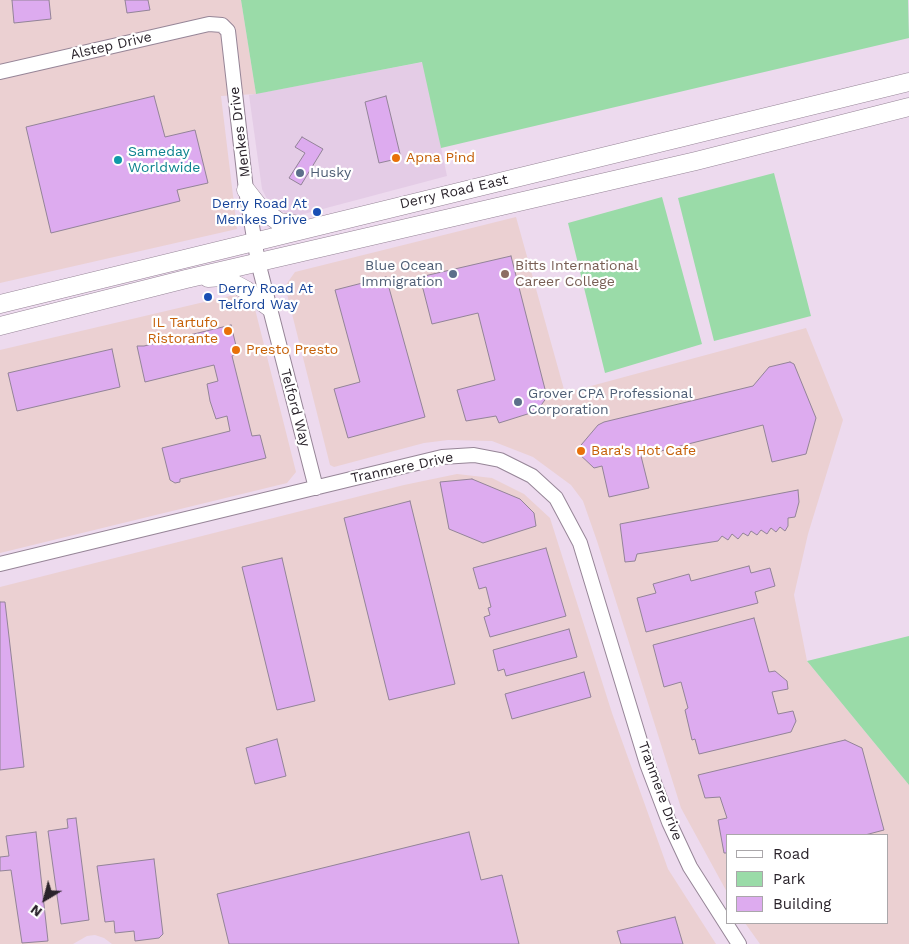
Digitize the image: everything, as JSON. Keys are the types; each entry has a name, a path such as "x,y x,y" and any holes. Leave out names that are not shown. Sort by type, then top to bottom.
{"main road":[{"name":"Derry Road East","path":"0,304 255,240 909,82"},
{"name":"Derry Road East","path":"0,326 186,279 696,161 909,107"},
{"path":"689,136 696,161"},
{"path":"246,190 260,208 279,222 313,226"},
{"path":"186,279 222,277 246,290 269,307"}],"street":[{"name":"Alstep Drive","path":"0,72 209,24 222,25"},
{"name":"Menkes Drive","path":"222,25 228,31 246,190 255,240"},
{"name":"Telford Way","path":"255,240 258,262 269,307 316,488"},
{"name":"Tranmere Drive","path":"0,564 442,457 474,455 500,460 532,476 556,498 580,542 647,764 668,822 693,871 726,923"},
{"name":"Tranmere Drive","path":"726,924 739,944"}],"shaded area":[{"path":"0,0 241,0 256,94 221,96 237,229 0,283"},
{"path":"423,62 447,176 300,215 285,213 270,205 262,189 249,95"},
{"path":"516,217 565,393 806,328 843,420 808,534 794,595 807,661 909,785 909,944 760,944 746,924 889,924 889,834 726,834 726,890 681,808 583,501 571,485 533,457 492,441 448,440 424,443 334,467 330,465 285,286 295,272"},
{"path":"234,295 255,309 296,472 287,483 0,553 0,350"},
{"path":"457,474 492,478 524,494 550,518 612,713 668,869 716,944 112,944 104,938 95,935 87,936 73,944 0,944 0,587 404,485"}],"green space":[{"path":"241,0 908,0 909,38 441,148 422,62 256,94"},
{"path":"774,173 811,316 714,341 678,198"},
{"path":"662,197 702,344 605,373 568,223"},
{"path":"909,636 909,785 807,661"}],"building":[{"path":"12,0 49,0 51,19 14,23"},
{"path":"125,0 148,0 150,10 127,13"},
{"name":"Sameday Worldwide","path":"154,96 165,137 195,130 208,183 177,190 180,201 51,233 26,127"},
{"path":"386,96 401,158 379,163 365,102"},
{"path":"302,137 323,149 301,185 289,178 305,153 295,147"},
{"path":"511,256 547,397 537,411 499,423 496,416 466,421 457,390 495,380 478,313 432,324 420,277"},
{"path":"386,277 425,417 348,438 334,389 360,382 335,290"},
{"path":"231,325 238,354 232,356 252,436 260,435 266,458 180,479 180,482 175,483 170,480 162,448 230,431 227,416 216,419 210,401 207,384 218,381 214,365 145,382 137,346 144,346"},
{"path":"112,349 120,387 17,411 8,373"},
{"path":"790,362 794,364 816,418 806,454 772,462 763,425 641,456 649,488 609,497 602,466 594,468 576,451 598,425 604,422 753,386 769,367"},
{"path":"472,479 520,499 534,513 536,526 483,543 449,529 440,482"},
{"path":"798,490 799,502 795,517 788,518 788,526 785,531 780,527 776,532 771,528 767,534 761,530 757,535 751,531 748,536 743,533 738,539 732,534 728,540 722,536 718,541 637,554 635,561 625,562 620,524"},
{"path":"410,501 455,684 389,700 344,518"},
{"path":"546,548 566,616 490,637 484,617 490,615 488,608 491,607 486,587 479,589 473,568"},
{"path":"282,558 315,701 277,710 242,567"},
{"path":"749,566 751,573 770,568 775,586 755,592 758,603 646,632 637,598 656,593 653,584 689,574 691,581"},
{"path":"0,602 5,602 24,767 0,770"},
{"path":"754,618 769,672 775,671 787,681 788,689 772,692 778,714 793,711 796,721 791,732 699,754 695,739 692,740 685,710 688,708 681,682 664,687 653,645"},
{"path":"569,629 577,657 506,676 504,669 498,671 493,650"},
{"path":"584,672 591,697 512,719 505,694"},
{"path":"277,739 286,776 255,784 246,748"},
{"path":"845,740 862,748 884,830 869,834 726,834 726,853 724,853 718,820 727,818 720,797 705,798 698,775"},
{"path":"76,818 89,920 61,924 48,831 68,828 67,819"},
{"path":"36,832 48,941 22,943 11,870 0,871 0,857 9,856 6,836"},
{"path":"469,832 481,880 502,875 519,944 229,944 217,894"},
{"path":"154,859 163,934 159,938 135,941 134,931 115,933 114,921 105,922 97,866"},
{"path":"675,917 683,944 621,944 617,931"}],"place":[{"name":"Apna Pind","path":"396,158"},
{"name":"Sameday Worldwide","path":"118,160"},
{"name":"Husky","path":"300,173"},
{"name":"Derry Road At Menkes Drive","path":"317,212"},
{"name":"Blue Ocean Immigration","path":"453,274"},
{"name":"Bitts International Career College","path":"505,274"},
{"name":"Derry Road At Telford Way","path":"208,297"},
{"name":"IL Tartufo Ristorante","path":"228,331"},
{"name":"Presto Presto","path":"236,350"},
{"name":"Grover CPA Professional Corporation","path":"518,402"},
{"name":"Bara's Hot Cafe","path":"581,451"}]}
